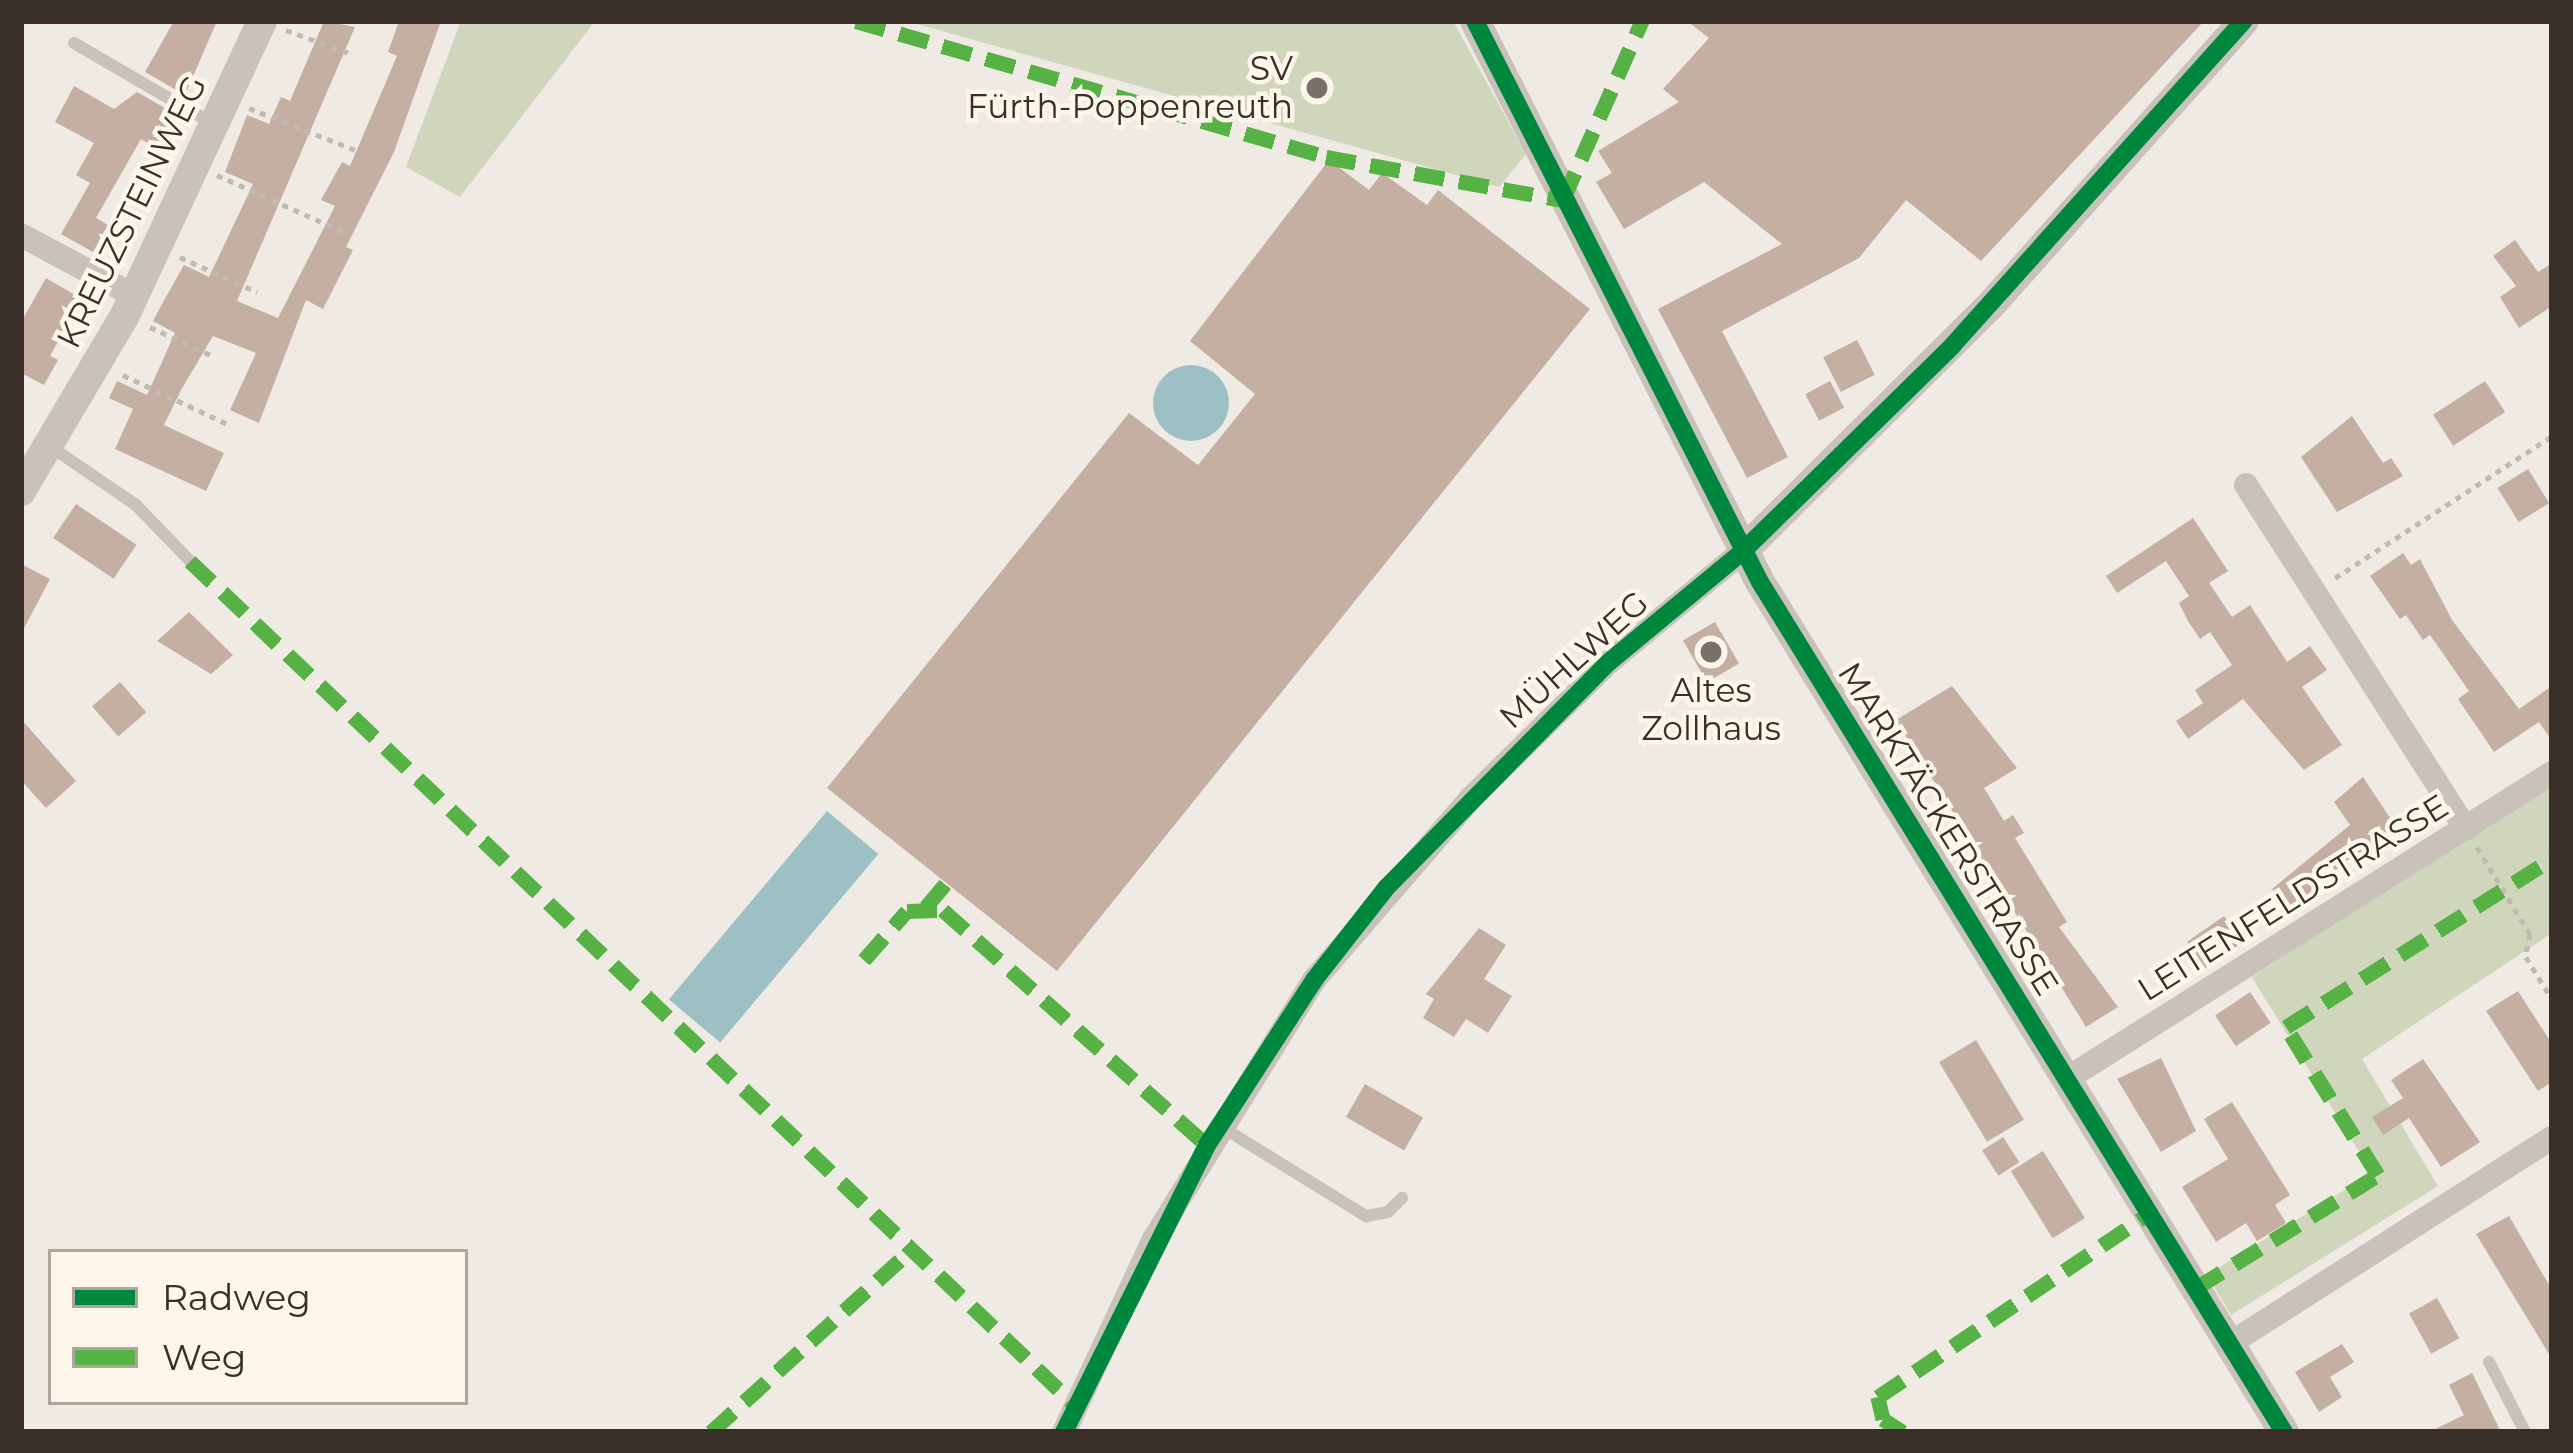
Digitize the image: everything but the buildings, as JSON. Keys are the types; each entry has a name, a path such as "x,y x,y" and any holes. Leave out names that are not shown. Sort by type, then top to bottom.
{"street":[{"name":"MARKTÄCKERSTRASSE","path":"1475,21 1743,551 2284,1432"},
{"name":"MÜHLWEG","path":"1064,1432 1154,1239 1220,1126 1315,980 1387,887 1609,662 1743,551 1989,307 2244,21"},
{"name":"KREUZSTEINWEG","path":"21,491 130,305 222,113 271,24"},
{"path":"21,235 130,305"},
{"path":"2246,485 2466,830"},
{"name":"LEITENFELDSTRASSE","path":"2068,1078 2552,772"},
{"path":"2230,1343 2552,1138"}],"lane":[{"path":"74,43 222,113"},
{"path":"50,446 136,506 190,561"},
{"path":"1220,1126 1366,1216 1388,1212 1402,1198"},
{"path":"2489,1362 2525,1432"}],"path":[{"path":"271,24 354,55"},
{"path":"222,113 361,152"},
{"path":"197,166 348,233"},
{"path":"159,247 256,292"},
{"path":"130,305 211,355"},
{"path":"98,364 232,426"},
{"path":"2314,591 2552,436"},
{"path":"2466,830 2530,934 2526,957 2552,999"}],"green space":[{"path":"461,21 595,21 460,197 406,167"},
{"name":"SV Fürth-Poppenreuth","path":"906,21 1453,21 1526,154 1499,187"},
{"path":"2552,781 2552,933 2362,1059 2438,1186 2231,1315 2207,1275 2372,1173 2252,977"}],"water":[{"path":"1191,365 1218,376 1229,403 1218,430 1191,441 1164,430 1153,403 1164,376"},
{"path":"827,811 878,854 720,1043 669,999"}],"marked path":[{"path":"856,21 1326,157 1563,200 1642,21"},
{"path":"190,561 1074,1404"},
{"path":"2196,1288 2378,1175 2286,1027 2552,859"},
{"path":"926,907 946,883"},
{"path":"864,960 907,911 943,910 1207,1145"},
{"path":"1903,1432 1883,1419 1878,1397 2150,1213"},
{"path":"711,1432 908,1253"}],"cycle path":[{"path":"1475,21 1760,582 2284,1432"},
{"path":"1064,1432 1207,1145 1314,980 1387,887 1609,662 1743,551 1952,346 2244,21"}],"place":[{"name":"SV Fürth-Poppenreuth","path":"1317,88"},
{"name":"Altes Zollhaus","path":"1711,652"}]}
